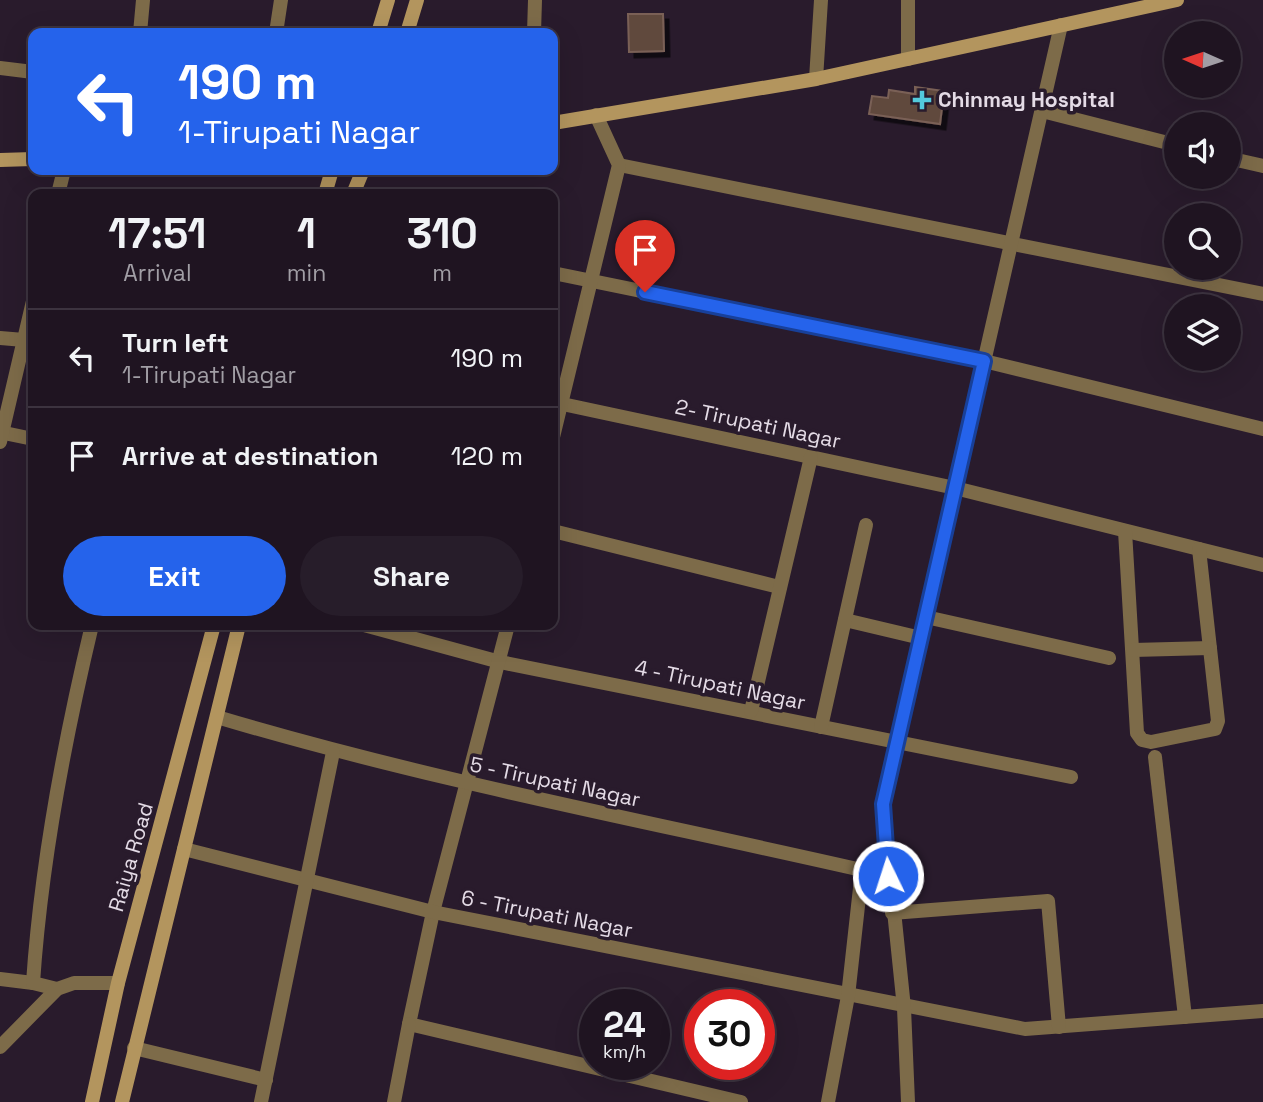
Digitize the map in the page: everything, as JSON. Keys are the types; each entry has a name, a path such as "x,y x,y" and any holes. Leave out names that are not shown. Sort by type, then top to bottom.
{"street":[{"path":"140,28 143,0"},
{"path":"380,28 388,0"},
{"path":"408,28 416,0"},
{"path":"534,28 535,0"},
{"path":"816,79 821,0"},
{"path":"908,0 908,59"},
{"path":"558,122 816,79 1177,0"},
{"path":"276,28 278,1"},
{"path":"908,1102 904,1008 888,876 883,804 1061,26"},
{"path":"0,68 28,71"},
{"path":"1042,111 1164,142"},
{"path":"558,399 593,282 619,165 596,115"},
{"path":"0,160 28,159"},
{"path":"1241,161 1263,166"},
{"path":"619,165 1263,294"},
{"path":"558,274 984,361 1263,429"},
{"path":"28,323 1,435 28,438"},
{"path":"0,338 24,340"},
{"name":"2- Tirupati Nagar","path":"558,402 955,488 1263,565"},
{"path":"751,711 811,457"},
{"path":"821,727 866,525"},
{"path":"1125,531 1137,733 1142,740 1151,742 1215,729 1218,721 1199,549"},
{"path":"558,532 779,587"},
{"path":"926,617 1109,657"},
{"path":"845,620 921,638"},
{"path":"33,983 38,906 78,684 91,630"},
{"name":"Raiya Road","path":"92,1102 118,983 213,630"},
{"path":"122,1102 238,630"},
{"name":"4 - Tirupati Nagar","path":"382,630 500,662 751,711 897,745 1071,777"},
{"path":"394,1102 433,912 507,630"},
{"path":"1133,650 1210,648"},
{"name":"5 - Tirupati Nagar","path":"217,717 333,752 466,784 888,876"},
{"path":"261,1102 333,752"},
{"path":"1155,757 1185,1017"},
{"name":"6 - Tirupati Nagar","path":"184,849 433,912 904,1008 1025,1029 1263,1012"},
{"path":"828,1102 848,996 862,870"},
{"path":"892,913 1048,901 1059,1027"},
{"path":"0,979 57,989"},
{"path":"0,1046 57,989 74,983 118,983"},
{"path":"409,1024 741,1102"},
{"path":"134,1048 266,1080"}],"building":[{"path":"628,14 663,14 664,51 629,52"},
{"path":"915,87 944,91 940,124 869,114 872,96 888,98 889,90 915,94"}],"place":[{"name":"Chinmay Hospital","path":"922,100"}],"route":[{"path":"645,292 984,361 883,804 888,876"}]}
